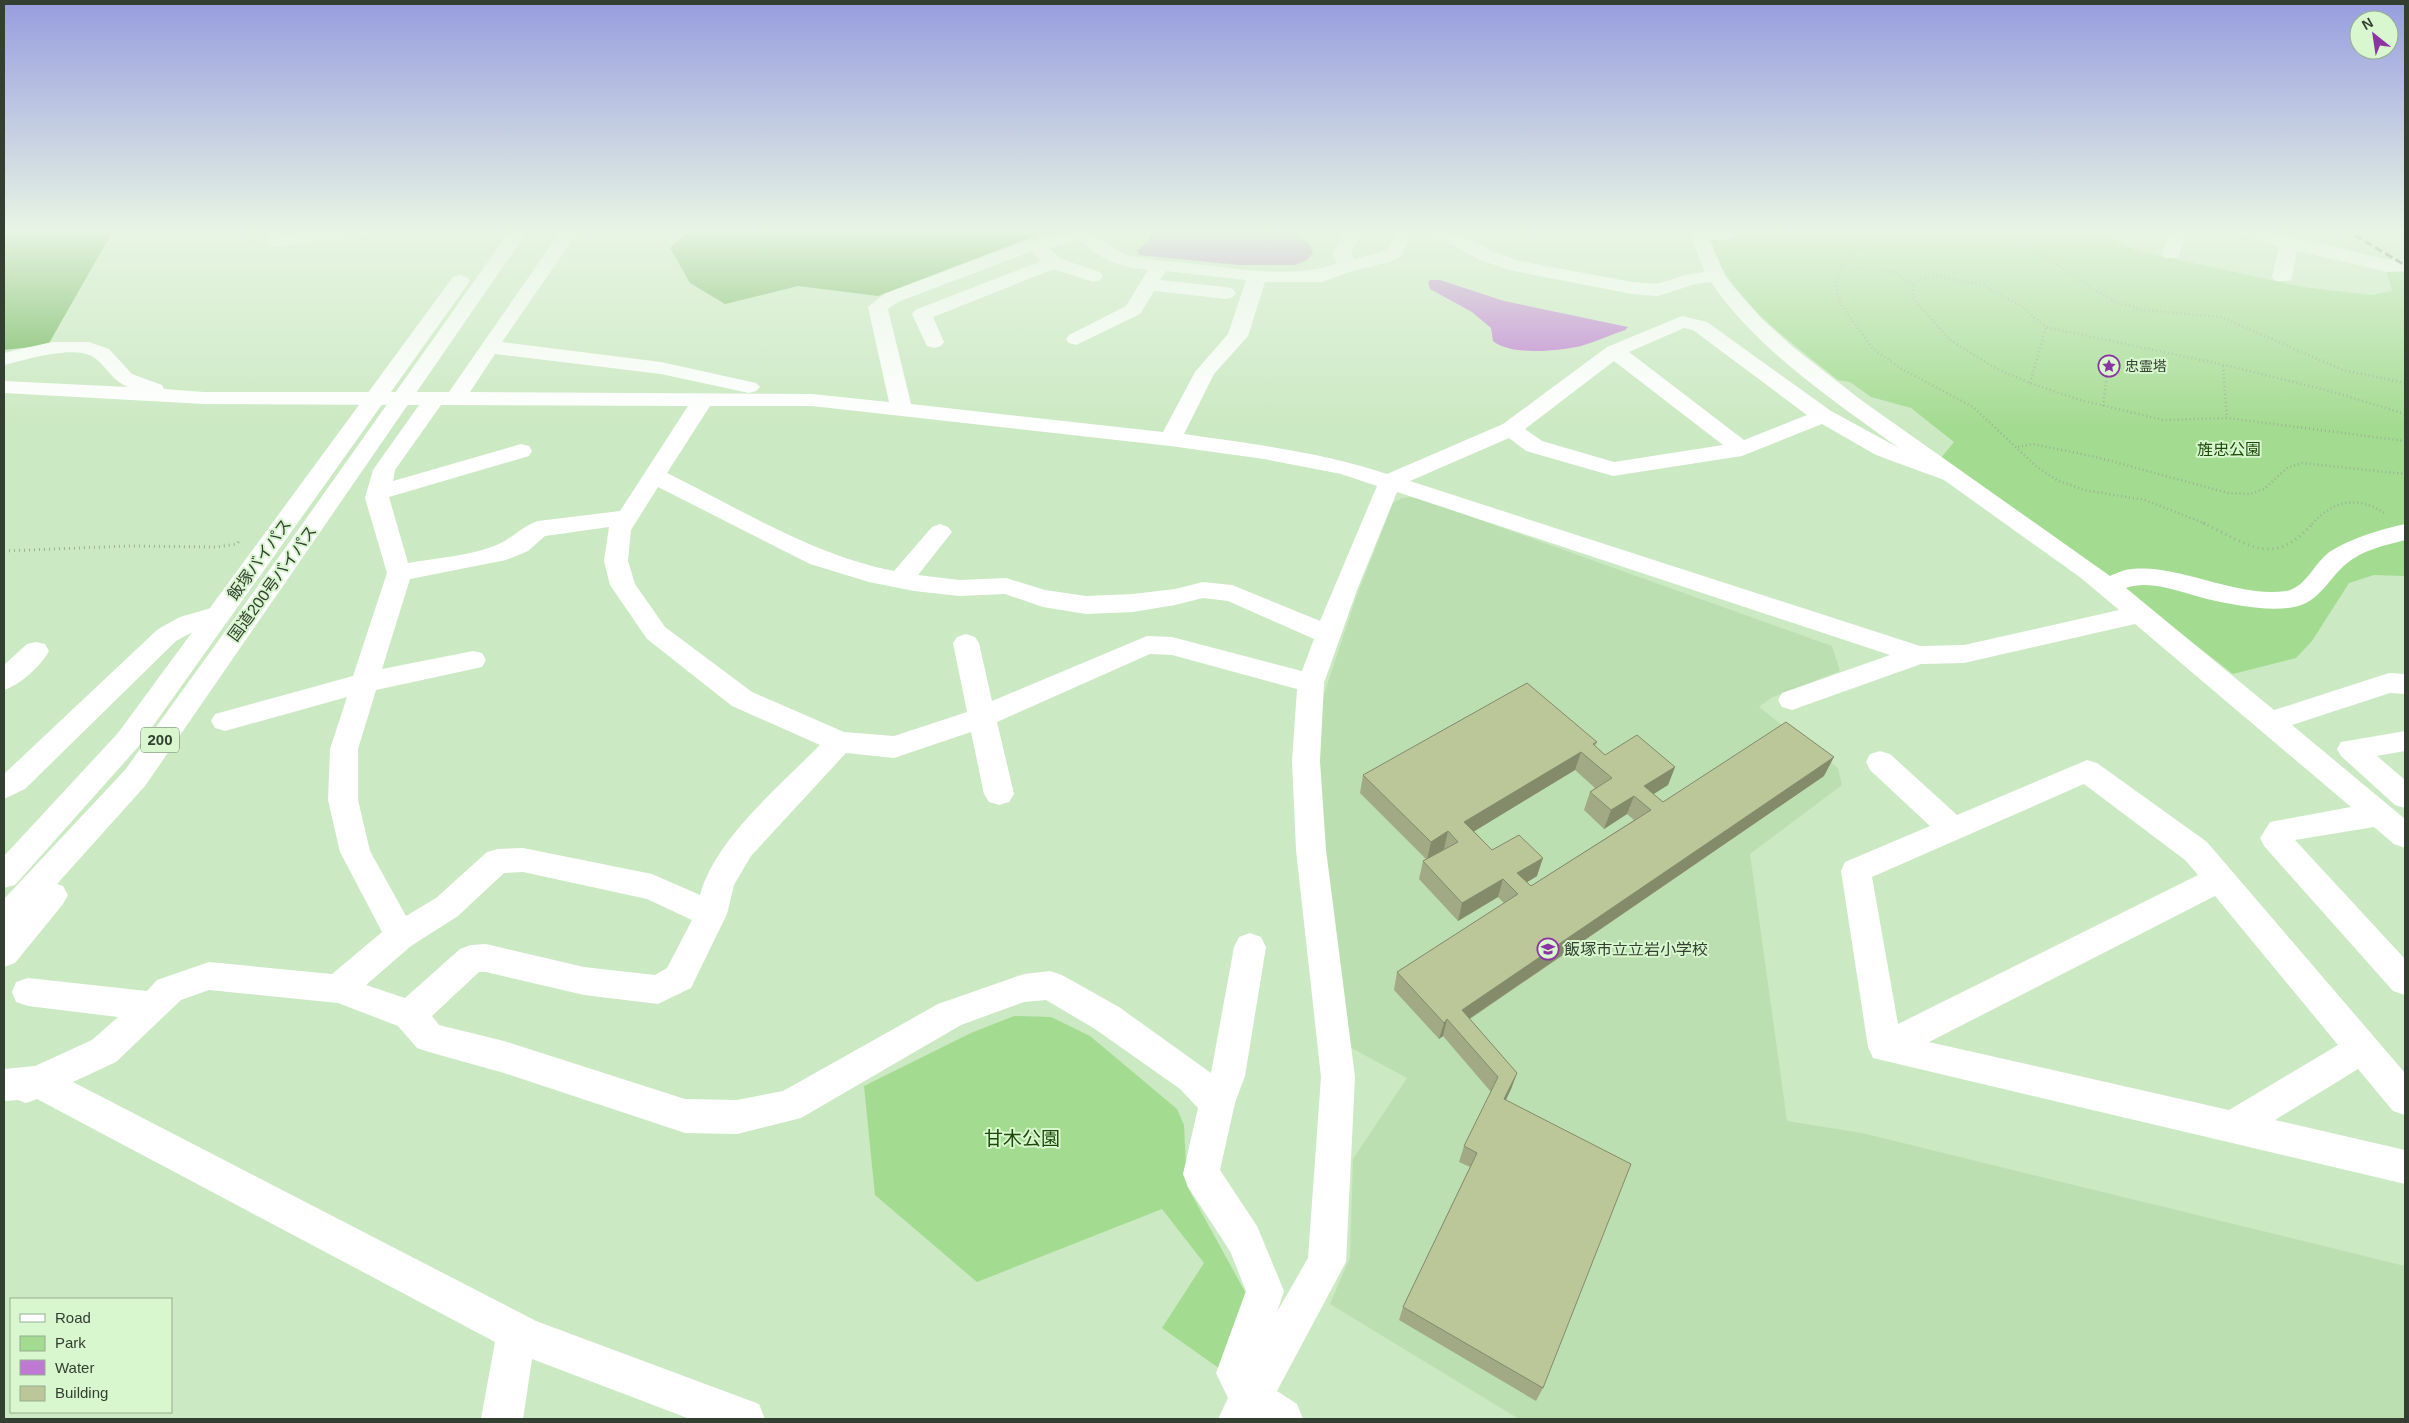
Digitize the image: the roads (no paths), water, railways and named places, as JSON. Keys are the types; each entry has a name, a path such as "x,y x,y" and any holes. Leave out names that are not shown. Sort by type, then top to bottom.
{"main road":[{"name":"飯塚バイパス","path":"4,876 128,740 450,295"},
{"name":"国道200号バイパス","path":"4,920 136,778 165,733 300,546 473,295"},
{"path":"400,936 355,852 343,800 344,749 399,573 377,498 384,470 489,347 525,295"},
{"path":"898,295 878,307 902,410"},
{"path":"934,342 922,314 970,295"},
{"path":"1076,339 1133,310 1142,295"},
{"path":"1170,439 1205,372 1238,336 1251,295"},
{"path":"1730,295 1736,304 1786,352 1853,405 2107,586 2270,722 2393,806"},
{"path":"1257,1412 1327,1262 1338,1077 1311,850 1306,762 1311,683 1344,590 1390,481 1511,428 1614,351 1682,322 1700,326 1823,416 1884,450 1955,476"},
{"path":"4,359 55,348 75,347 97,350 109,358 124,377 175,396"},
{"path":"489,347 661,368 812,400"},
{"path":"1614,351 1742,449"},
{"path":"4,387 175,396 812,400 1006,420 1264,452 1346,468 1390,481 1919,655"},
{"path":"704,398 685,425 620,530 616,561 623,585 656,633 742,699 840,742 894,747 981,717 1147,646 1172,646 1311,683"},
{"path":"1511,428 1534,446 1613,469 1742,449 1823,416"},
{"path":"378,494 521,451"},
{"path":"655,476 819,558 870,574 959,588 1006,586 1043,598 1086,604 1133,603 1175,597 1203,590 1232,592 1329,635"},
{"path":"399,573 497,554 519,545 538,529 628,517"},
{"path":"900,580 940,532"},
{"path":"2107,586 2132,577 2167,580 2209,591 2270,600 2294,599 2317,582 2337,558 2368,542 2404,532"},
{"path":"1792,700 1919,655 1964,654 2140,614"},
{"path":"4,788 15,781 167,635 189,623 218,615"},
{"path":"966,642 999,794"},
{"path":"4,680 36,651"},
{"path":"224,721 364,683 426,668 473,660"},
{"path":"2270,722 2389,684 2405,684"},
{"path":"2405,741 2351,749 2393,806 2405,836"},
{"path":"410,1015 471,959 486,958 584,981 658,990 679,978 711,914 719,883 740,846 840,742"},
{"path":"1880,762 1953,829"},
{"path":"1885,1047 1856,871 2087,771 2196,851 2405,1099"},
{"path":"4,851 27,830 99,774"},
{"path":"4,953 115,818 136,778"},
{"path":"2393,806 2281,830 2276,838 2405,981"},
{"path":"338,989 400,936 447,907 498,861 523,860 652,887 711,914"},
{"path":"1885,1047 2220,879"},
{"path":"1250,947 1228,1076 1217,1103 1201,1174 1244,1239 1265,1292 1236,1373 1257,1412"},
{"path":"4,1096 21,1083 104,1051 169,990 209,976 338,989 410,1015 429,1037 504,1057 684,1116 737,1117 789,1106 950,1014 1024,988 1050,985 1107,1018 1192,1078 1217,1103"},
{"path":"28,992 154,1006"},
{"path":"1885,1047 2405,1167"},
{"path":"2232,1127 2363,1048"},
{"path":"21,1083 517,1333 744,1419"},
{"path":"502,1419 517,1333"}],"water":[{"path":"1442,295 1487,295 1504,301 1628,327 1625,330 1592,343 1572,348 1548,351 1511,349 1493,341 1491,328 1472,312"}],"place":[{"name":"忠霊塔","path":"2109,366"},
{"name":"飯塚市立立岩小学校","path":"1548,949"}],"park label":[{"name":"旌忠公園","path":"2229,449"},
{"name":"甘木公園","path":"1022,1138"}]}
